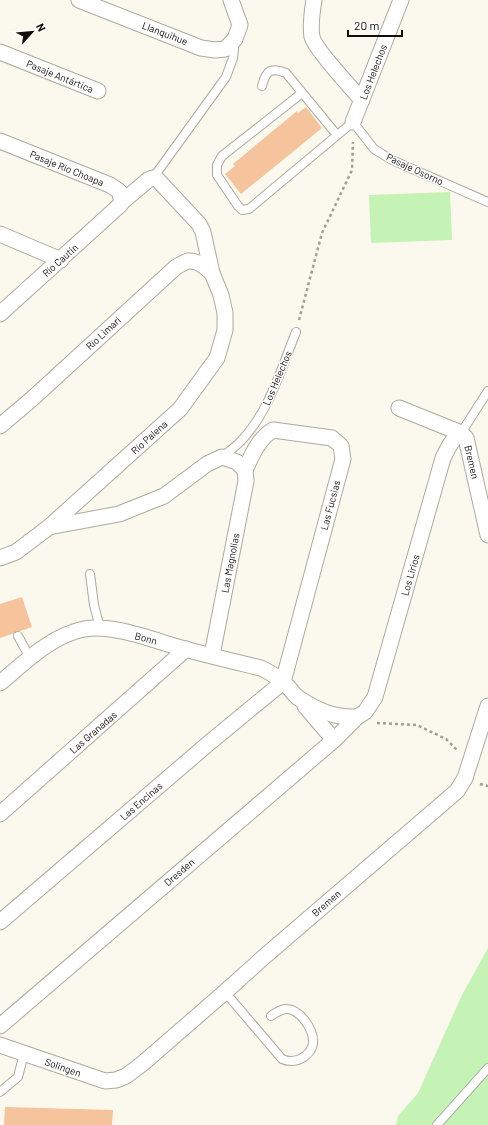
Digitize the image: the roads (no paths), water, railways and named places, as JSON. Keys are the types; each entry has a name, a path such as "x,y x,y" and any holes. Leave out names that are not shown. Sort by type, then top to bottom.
{"street":[{"name":"Llanquihue","path":"79,0 201,48 215,50 225,48 238,32"},
{"path":"231,0 238,32"},
{"path":"314,0 311,19 312,38 330,63 362,100"},
{"name":"Los Helechos","path":"353,122 401,0"},
{"name":"Pasaje Antártica","path":"0,52 98,91"},
{"name":"Pasaje Río Choapa","path":"0,141 110,185 119,191 121,204"},
{"name":"Río Cautin","path":"0,314 148,180 153,178"},
{"name":"Río Palena","path":"0,558 16,552 49,528 180,409 217,358 225,330 225,313 221,296 212,273 206,240 199,224 157,179 153,178"},
{"path":"0,234 61,260"},
{"name":"Río Limarí","path":"0,426 33,398 176,267 188,261 197,262 212,273"},
{"name":"Bremen","path":"399,408 461,433 466,438 488,535"},
{"name":"Las Fucsias","path":"244,470 260,440 273,430 332,438 341,446 343,459 283,682"},
{"name":"Los Lirios","path":"357,717 365,712 375,697 443,458 455,436 461,433"},
{"path":"49,528 119,514 164,496 206,464 222,457 237,462 244,470"},
{"name":"Las Magnolias","path":"212,655 246,481 244,470"},
{"name":"Bonn","path":"0,683 40,650 66,636 83,630 100,628 114,629 261,668 272,673 296,696 334,740"},
{"name":"Las Granadas","path":"0,814 186,649"},
{"name":"Las Encinas","path":"0,922 203,748 283,682"},
{"name":"Bonn","path":"296,696 319,710 336,716 357,717"},
{"name":"Bremen","path":"126,1076 142,1064 457,791 465,778 488,706"},
{"name":"Dresden","path":"0,1026 334,740 357,717"},
{"name":"Solingen","path":"0,1045 105,1081 116,1080 126,1076"}],"lane":[{"path":"153,178 226,77 233,58 238,32"},
{"path":"262,86 264,76 270,70 278,69 286,73 337,135"},
{"path":"302,93 222,156 217,165 217,175 242,210 249,209 353,122"},
{"name":"Pasaje Osorno","path":"353,122 374,149 392,160 488,202"},
{"name":"Los Helechos","path":"222,457 241,441 250,430 267,403 296,332"},
{"path":"461,433 488,391"},
{"path":"90,574 94,605 100,628"},
{"path":"18,636 30,658"},
{"path":"225,992 282,1059 290,1061 299,1060 307,1055 313,1043 311,1032 306,1022 292,1010 285,1009 271,1016"},
{"path":"0,1092 18,1077 24,1054"},
{"path":"437,1125 488,1068"}]}
